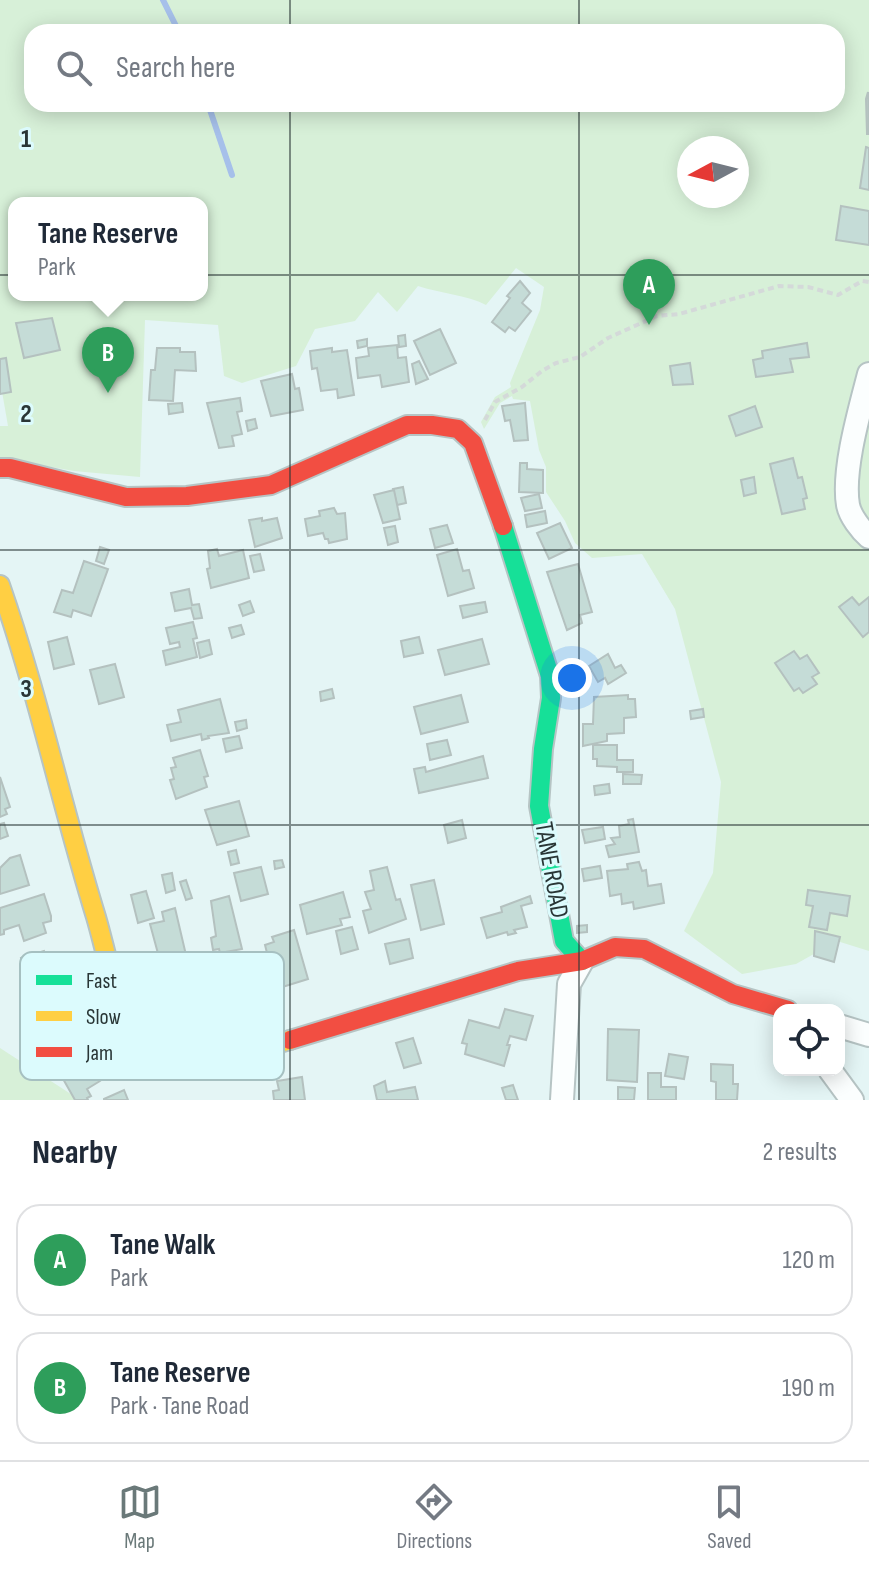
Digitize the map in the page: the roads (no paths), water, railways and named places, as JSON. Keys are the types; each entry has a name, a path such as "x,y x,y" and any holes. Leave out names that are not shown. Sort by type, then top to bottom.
{"street":[{"path":"869,374 847,486 848,509 869,537"},
{"name":"TANE ROAD","path":"0,468 126,497 187,496 271,485 407,425 458,429 473,443 511,549 550,676 551,698 539,806 564,941 582,961"},
{"path":"0,585 20,642 81,870 106,952"},
{"path":"284,1041 518,971 582,961 615,947 644,949 733,994 773,1006"},
{"path":"562,1100 569,984 582,961"},
{"path":"845,1028 869,1035"},
{"path":"834,1076 852,1100"}],"waterway":[{"path":"163,0 175,24"},
{"path":"211,112 232,175"}],"place":[{"name":"Tane Walk","path":"649,325"},
{"name":"Tane Reserve","path":"108,393"}]}
